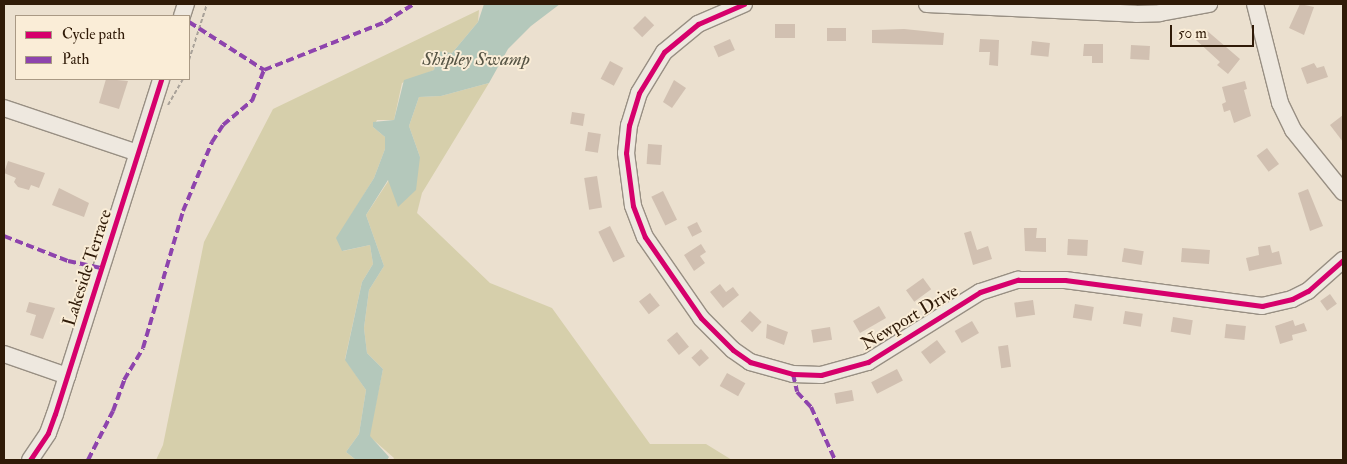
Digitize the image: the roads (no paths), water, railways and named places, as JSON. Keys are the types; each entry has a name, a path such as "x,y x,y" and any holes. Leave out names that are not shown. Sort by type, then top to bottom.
{"street":[{"name":"Newport Drive","path":"744,4 698,24 664,52 639,93 629,125 626,153 633,206 645,237 702,318 733,350 750,362 793,374 821,375 868,362 980,292 1018,280 1065,280 1262,306 1277,304 1308,291 1343,260"},
{"path":"927,4 1136,14 1160,13 1209,4"},
{"path":"1255,4 1280,103 1293,130 1343,192"},
{"name":"Lakeside Terrace","path":"30,460 48,433 68,376 161,80"},
{"path":"4,108 138,153"},
{"path":"4,354 68,376"}],"water":[{"name":"Shipley Swamp","path":"484,4 560,4 531,26 508,49 489,83 441,96 419,97 409,126 420,157 416,190 398,207 388,180 366,215 384,266 369,290 364,328 367,353 383,369 370,436 389,457 387,460 356,460 346,452 359,434 366,390 345,360 362,282 373,264 370,245 342,251 336,238 374,178 385,149 385,137 373,127 373,122 394,120 404,80 434,70 437,51 452,53 478,22"}]}
